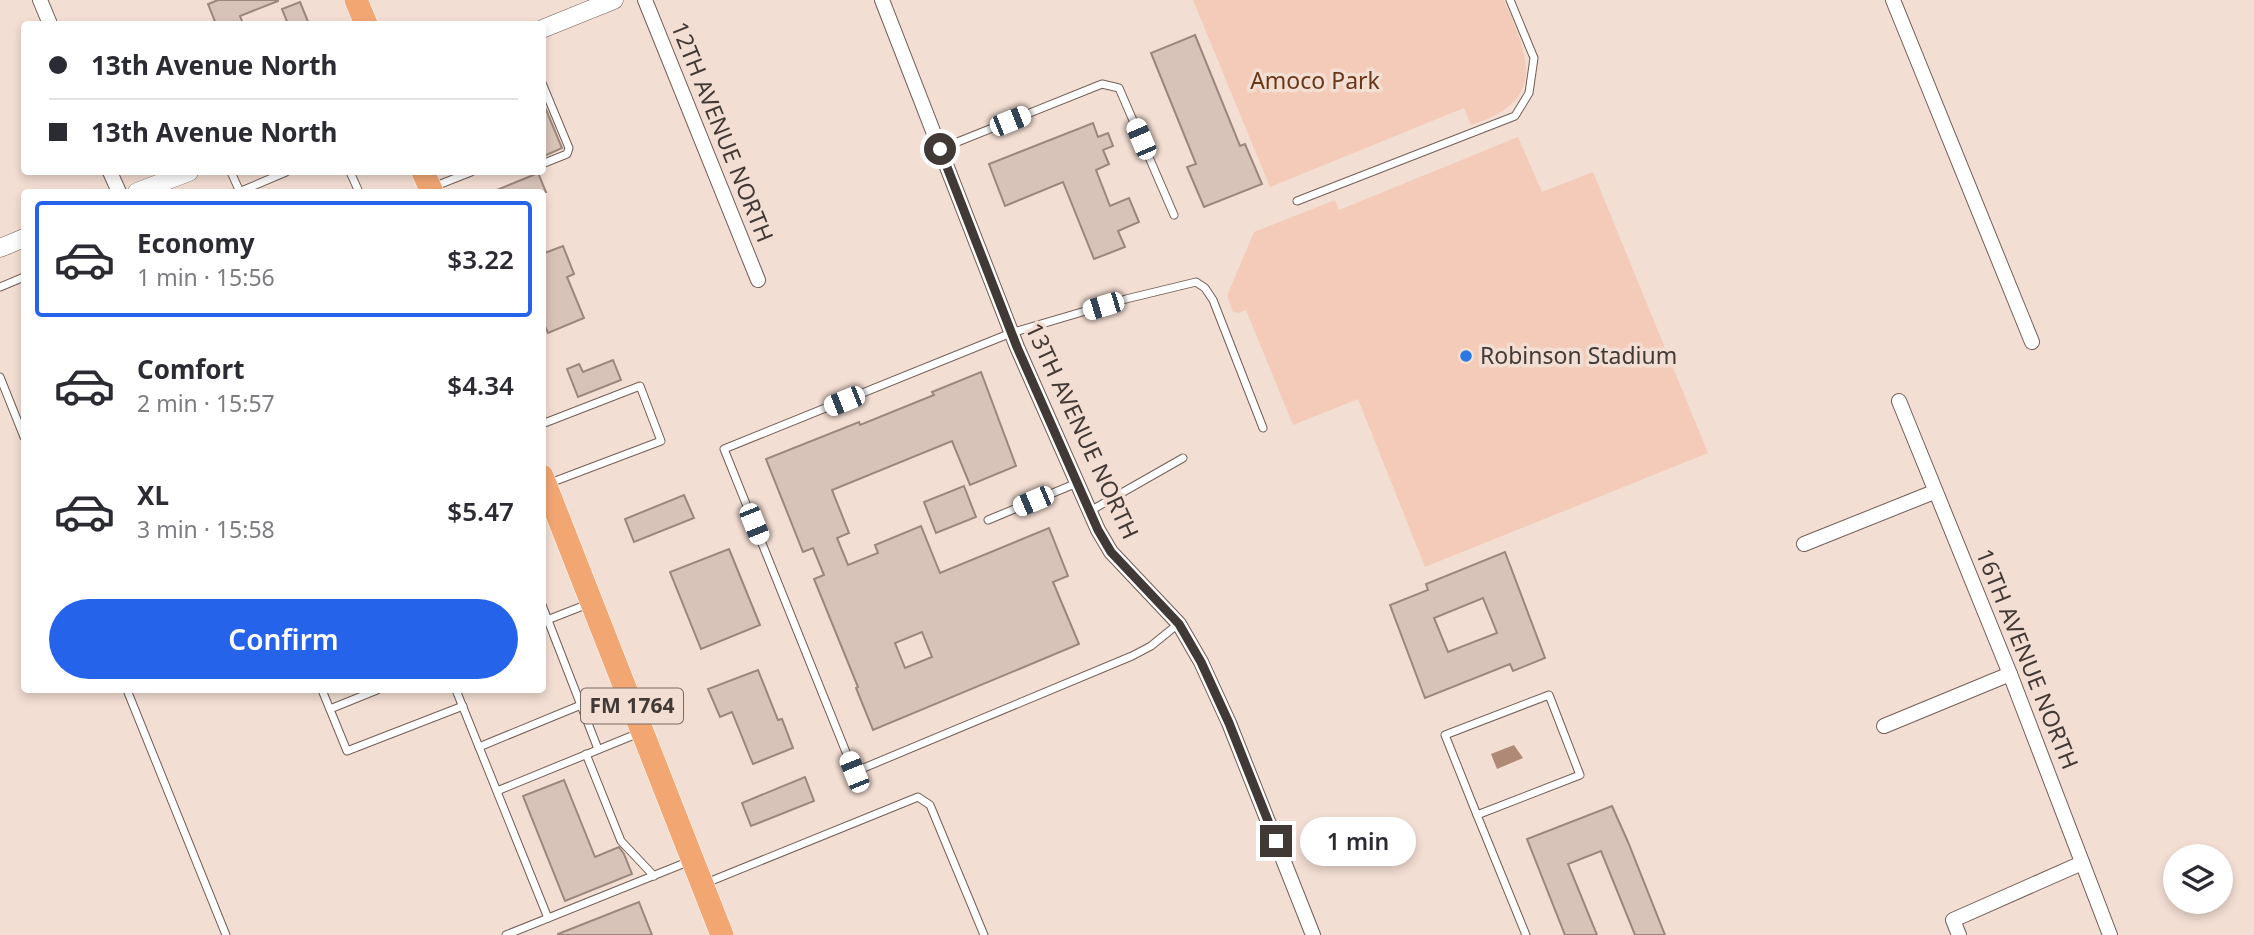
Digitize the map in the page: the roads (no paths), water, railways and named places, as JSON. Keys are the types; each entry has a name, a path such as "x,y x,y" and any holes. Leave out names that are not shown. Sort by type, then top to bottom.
{"main road":[{"path":"356,0 365,21"},
{"name":"FM 1764","path":"546,487 722,935"}],"street":[{"path":"40,0 49,21"},
{"path":"546,27 614,0"},
{"name":"12TH AVENUE NORTH","path":"645,0 758,281"},
{"name":"13TH AVENUE NORTH","path":"882,0 1011,333 1077,483 1111,552 1179,624 1201,662 1229,723 1313,935"},
{"path":"1894,0 2032,342"},
{"path":"156,189 182,175"},
{"path":"0,248 21,239"},
{"name":"16TH AVENUE NORTH","path":"1899,401 2010,674 2110,935"},
{"path":"1804,544 1934,492"},
{"path":"1884,726 2010,674"},
{"path":"1959,935 1953,920 2082,863"}],"lane":[{"path":"1297,201 1515,116 1529,93 1534,58 1510,0"},
{"path":"940,149 1102,84 1111,84 1119,88 1174,215"},
{"path":"546,93 569,148 568,154 546,162"},
{"path":"247,189 279,175"},
{"path":"428,184 460,175"},
{"path":"0,287 21,278"},
{"path":"1179,624 1151,646 1132,656 854,772 724,449 1011,333 1196,282 1205,288 1213,300 1263,428"},
{"path":"0,377 21,430"},
{"path":"546,422 640,386 661,441 546,481"},
{"path":"1090,511 1183,458"},
{"path":"988,520 1077,483"},
{"path":"546,621 592,602"},
{"path":"546,623 598,749"},
{"path":"128,693 226,935"},
{"path":"323,693 347,751 463,706"},
{"path":"330,709 370,693"},
{"path":"457,693 548,918"},
{"path":"1477,815 1580,775 1549,695 1445,735 1477,815 1526,935"},
{"path":"479,747 581,705"},
{"path":"497,791 642,732"},
{"path":"586,754 621,841 654,876"},
{"path":"702,884 918,797 930,805 984,935"},
{"path":"506,935 693,860"}],"place":[{"name":"Robinson Stadium","path":"1466,356"}],"park label":[{"name":"Amoco Park","path":"1315,81"}]}
